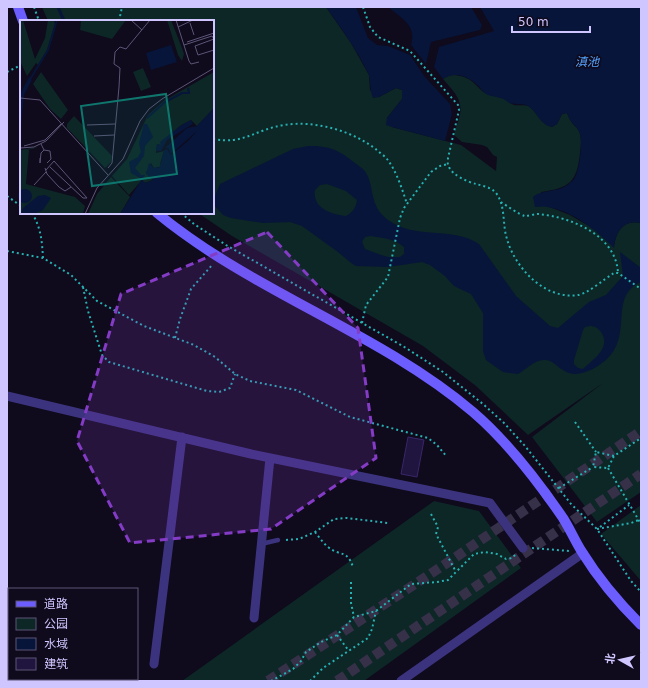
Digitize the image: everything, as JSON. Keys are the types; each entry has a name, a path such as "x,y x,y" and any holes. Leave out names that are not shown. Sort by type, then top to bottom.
{"street":[{"path":"18,7 23,20"},
{"path":"158,214 185,236 218,257 398,358 434,381 473,412 497,434 517,457 564,519 583,553 608,588 641,625"},
{"path":"7,396 270,458 490,503 523,548"},
{"path":"154,664 182,437"},
{"path":"254,618 270,458"},
{"path":"401,681 583,553"}],"lane":[{"path":"261,544 278,540"}],"path":[{"path":"34,7 39,20"},
{"path":"119,20 122,7"},
{"path":"363,7 370,27 378,37 410,51 458,104 459,110 450,146 448,164 451,170 457,175 474,184 491,188 496,192 503,206 504,229 510,249 520,264 541,286 559,294 579,295 585,293 614,272 623,275 641,289"},
{"path":"7,72 20,66"},
{"path":"214,139 229,141 242,139 263,130 283,125 301,124 328,127 349,133 370,144 387,158 407,204"},
{"path":"362,324 366,305 388,277 400,218 407,204 431,172 440,166 448,164"},
{"path":"7,196 20,205"},
{"path":"501,202 525,216 536,214 561,218 580,224 601,239 618,262 618,273"},
{"path":"33,214 38,224 42,241 42,258"},
{"path":"7,251 42,258 71,275 97,301 144,326 194,345 215,357 235,374 250,381 296,390 350,417 428,438 447,457"},
{"path":"175,338 191,289 218,257"},
{"path":"83,286 88,311 102,355 109,362 207,391 219,392 230,388 235,374"},
{"path":"575,422 596,452 614,456"},
{"path":"608,468 614,456 641,438"},
{"path":"593,467 596,452"},
{"path":"547,497 593,467 608,468"},
{"path":"608,468 641,524"},
{"path":"571,504 597,528 631,581 641,592"},
{"path":"597,528 630,505"},
{"path":"431,514 438,527 436,534 456,572"},
{"path":"278,540 299,539 315,532 334,519 347,518 388,523"},
{"path":"597,528 631,523 640,520"},
{"path":"315,532 327,547 346,555 351,560 353,567"},
{"path":"271,681 293,669 301,662 306,652 321,642 337,635 354,618 376,611 411,584 448,580 474,554 485,552 497,554 506,559 512,558 523,548 554,549 583,553"},
{"path":"351,582 351,603 354,618"},
{"path":"310,681 323,668 368,638 372,629 376,611"},
{"path":"337,635 349,650"}],"highlighted area":[{"path":"267,232 358,328 376,458 271,529 130,543 77,441 121,294"}],"green space":[{"path":"42,7 326,7 351,43 369,75 370,90 379,97 396,88 402,90 402,99 387,118 392,127 461,145 496,171 497,157 493,155 487,147 462,142 454,135 460,114 460,104 456,95 443,79 453,75 465,77 487,94 500,97 514,105 530,107 548,126 552,127 557,124 562,114 567,113 581,136 579,163 574,177 565,186 541,192 547,206 570,215 596,230 614,247 619,232 625,225 635,222 641,223 641,492 597,522 532,437 603,383 528,435 476,386 423,346 232,236 199,214 214,214 214,20 48,20"},
{"path":"434,501 479,511 521,568 364,681 182,681"},
{"path":"641,505 641,581 601,534"}],"water":[{"path":"326,7 356,7 368,38 377,45 388,46 410,55 425,77 450,104 452,114 445,141 386,125 387,118 402,99 402,90 396,88 379,97 373,98 369,75 364,64"},
{"path":"388,7 471,7 482,25 480,30 431,42 426,64 411,45 412,32 410,27 403,19"},
{"name":"滇池","path":"480,7 641,7 641,223 635,222 625,225 618,232 614,248 592,228 575,217 557,209 535,207 533,197 543,192 562,188 571,182 576,175 581,141 579,131 570,120 567,113 562,114 557,124 552,127 541,121 534,111 528,106 509,103 504,99 486,94 475,83 463,76 455,75 443,79 434,67 439,47 494,31"},
{"path":"308,146 325,147 332,149 350,159 363,169 367,175 374,201 381,214 399,226 422,232 457,235 479,244 516,296 550,326 558,328 589,302 606,295 623,276 620,252 641,268 641,282 627,293 624,300 620,333 614,351 607,359 597,366 580,374 568,373 548,360 538,361 518,374 503,372 486,360 483,351 483,313 471,294 454,286 445,276 430,265 422,262 388,267 356,266 302,226 290,222 263,223 231,218 223,215 214,205 215,196 220,184 293,149","holes":["327,184 346,191 357,200 355,208 351,213 346,216 334,214 320,206 316,201 315,190 320,185","365,237 380,237 397,242 404,247 404,254 400,257 388,257 365,249 362,242","592,326 598,328 604,338 604,343 603,348 596,358 583,369 578,368 574,364 574,360 585,327"]}],"building":[{"path":"408,437 424,440 417,477 401,474"}],"waterway":[{"path":"58,7 64,20"}],"tunnel":[{"path":"268,681 447,563 641,431"},
{"path":"337,681 641,474"}]}
